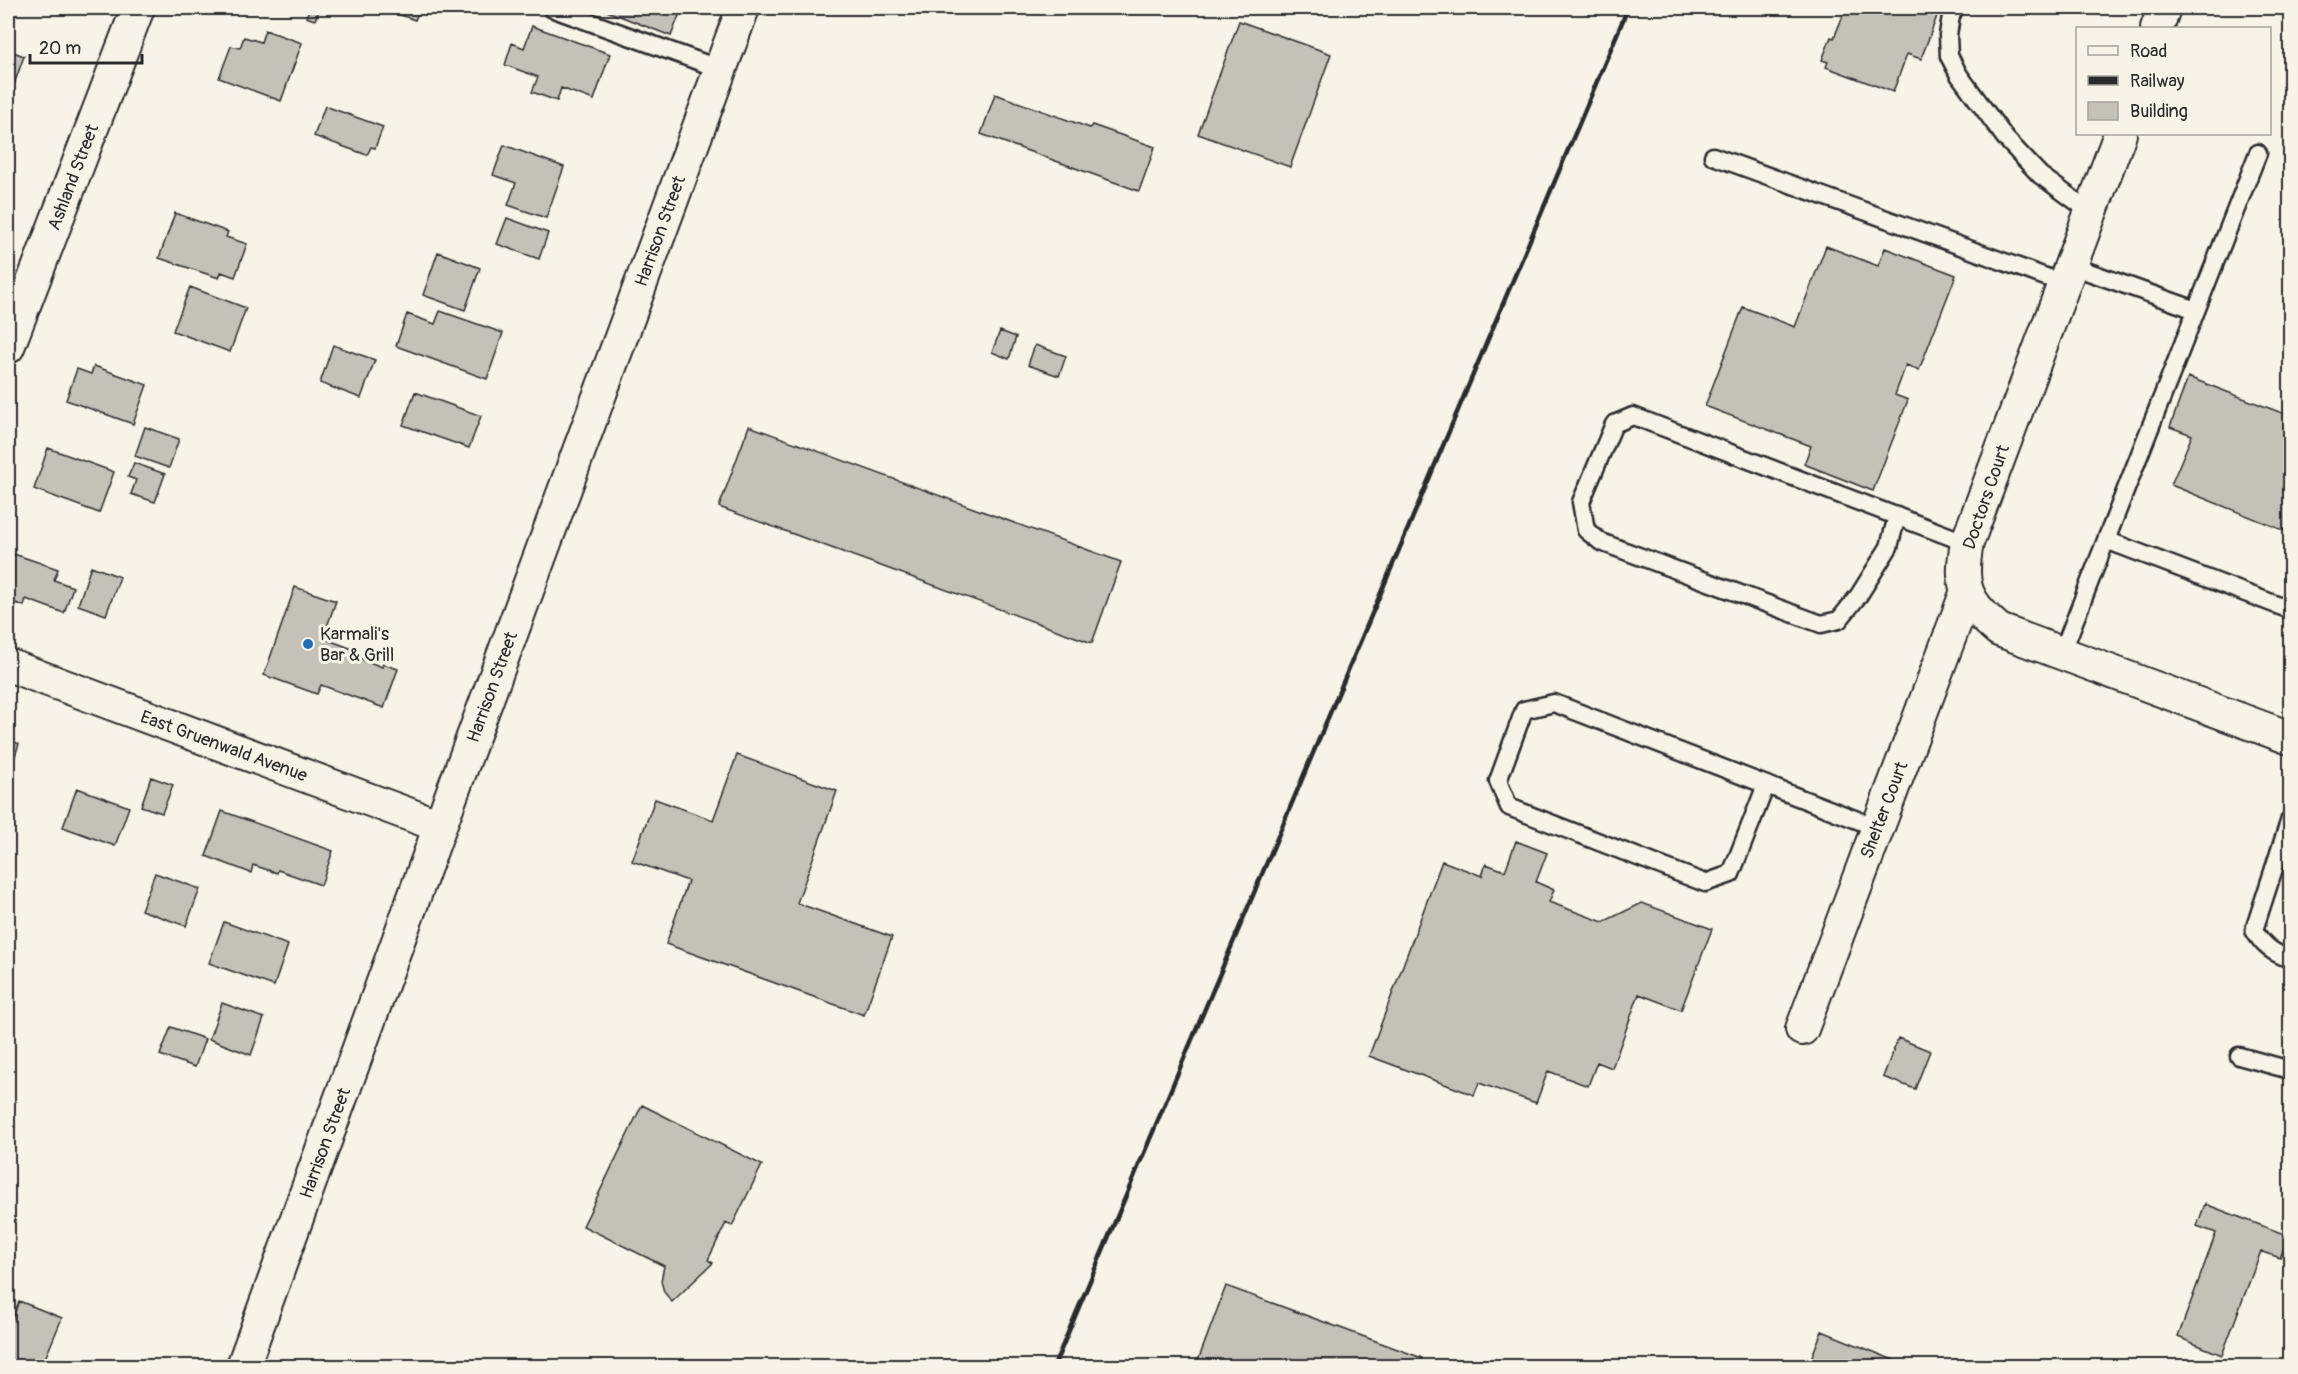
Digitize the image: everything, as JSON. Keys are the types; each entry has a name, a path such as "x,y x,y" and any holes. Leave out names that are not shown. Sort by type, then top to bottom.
{"street":[{"name":"Ashland Street","path":"8,347 138,8"},
{"name":"Harrison Street","path":"243,1366 743,8"},
{"name":"Doctors Court","path":"2120,135 1967,543 1963,567 1967,591 1979,613 1999,630 2290,738"},
{"name":"Shelter Court","path":"1802,1029 1967,591"},
{"name":"East Gruenwald Avenue","path":"8,665 440,826"}],"lane":[{"path":"551,8 720,69"},
{"path":"1955,8 1951,16 1948,35 1949,56 1959,75 2006,139 2040,175 2092,213"},
{"path":"2062,653 2258,153"},
{"path":"1713,156 2068,275 2196,310"},
{"path":"1897,516 1889,547 1859,595 1839,620 1821,624 1601,542 1586,530 1581,502 1614,424 1633,416 1897,516 1967,543"},
{"path":"2106,540 2290,610"},
{"path":"1766,785 1731,874 1705,883 1509,807 1498,782 1524,710 1554,703 1878,828"},
{"path":"2290,819 2254,930 2271,952 2290,959"},
{"path":"2239,1056 2290,1070"}],"building":[{"path":"303,8 320,8 315,20 306,17 309,10"},
{"path":"380,8 420,8 415,20"},
{"path":"599,8 682,8 671,36"},
{"path":"1846,8 1940,8 1921,59 1907,54 1893,92 1826,67 1828,62 1822,60"},
{"path":"1239,21 1331,54 1290,167 1198,134"},
{"path":"532,26 610,54 594,100 561,88 557,101 532,92 538,77 505,65 512,43 524,48"},
{"path":"265,30 302,43 281,101 219,78 231,46 240,48 244,37 261,42"},
{"path":"8,50 24,56 8,102"},
{"path":"995,94 1090,128 1092,125 1155,147 1139,191 981,134"},
{"path":"325,106 383,127 375,148 371,147 367,155 314,136"},
{"path":"504,145 564,167 546,218 508,205 516,183 493,175"},
{"path":"175,213 228,232 226,237 247,244 235,277 221,272 219,278 159,258"},
{"path":"507,218 548,233 539,259 497,244"},
{"path":"1826,246 1878,266 1885,248 1956,275 1919,370 1906,365 1895,395 1908,400 1873,491 1804,464 1811,446 1705,406 1743,307 1795,327"},
{"path":"438,252 480,268 465,310 423,295"},
{"path":"190,287 246,308 230,352 173,331"},
{"path":"440,311 503,333 487,379 396,346 407,314 435,324"},
{"path":"1000,331 1016,337 1009,359 992,352"},
{"path":"333,345 375,360 361,398 320,383"},
{"path":"1035,345 1066,356 1059,376 1028,365"},
{"path":"94,366 147,385 133,424 66,400 77,369 91,374"},
{"path":"2188,377 2290,416 2290,533 2171,485 2192,435 2170,427"},
{"path":"415,392 481,416 469,448 403,425"},
{"path":"749,426 1121,562 1092,643 719,507"},
{"path":"145,427 179,439 169,468 135,456"},
{"path":"48,448 114,472 99,513 34,489"},
{"path":"134,463 165,474 155,502 131,494 136,480 128,477"},
{"path":"14,554 58,569 54,580 73,587 64,613 26,599 24,606 10,601 12,595 8,594 8,570"},
{"path":"91,566 120,577 106,615 78,605"},
{"name":"Karmali's Bar & Grill","path":"295,587 336,601 323,638 358,651 356,657 382,667 383,664 398,669 384,708 321,685 317,694 264,675"},
{"path":"8,739 19,744 8,777"},
{"path":"737,755 837,791 797,903 892,937 864,1015 666,944 688,881 632,861 655,799 713,820"},
{"path":"151,777 173,785 162,813 141,806"},
{"path":"77,788 129,807 115,846 63,827"},
{"path":"222,811 333,851 321,885 278,870 277,873 253,865 251,873 206,856"},
{"path":"1516,841 1547,853 1536,882 1554,890 1549,902 1603,922 1642,903 1712,929 1681,1010 1639,994 1612,1068 1597,1062 1588,1086 1548,1071 1536,1103 1479,1083 1474,1095 1369,1056 1442,861 1482,876 1486,864 1505,871"},
{"path":"155,873 200,889 186,926 141,910"},
{"path":"224,922 288,945 274,986 209,963"},
{"path":"222,1003 264,1018 251,1055 209,1039"},
{"path":"171,1027 205,1039 195,1067 160,1055"},
{"path":"1898,1038 1930,1051 1915,1089 1883,1077"},
{"path":"642,1105 762,1165 732,1226 726,1223 708,1260 713,1263 672,1302 664,1292 661,1281 664,1266 583,1226"},
{"path":"2205,1204 2289,1236 2280,1258 2261,1251 2222,1355 2178,1337 2216,1233 2197,1226"},
{"path":"1226,1286 1422,1358 1419,1366 1196,1366"},
{"path":"19,1301 62,1318 42,1366 8,1366 8,1330"},
{"path":"1822,1331 1901,1363 1900,1366 1808,1366"}],"railway":[{"path":"1054,1366 1628,8"}],"place":[{"name":"Karmali's Bar & Grill","path":"308,644"}]}
